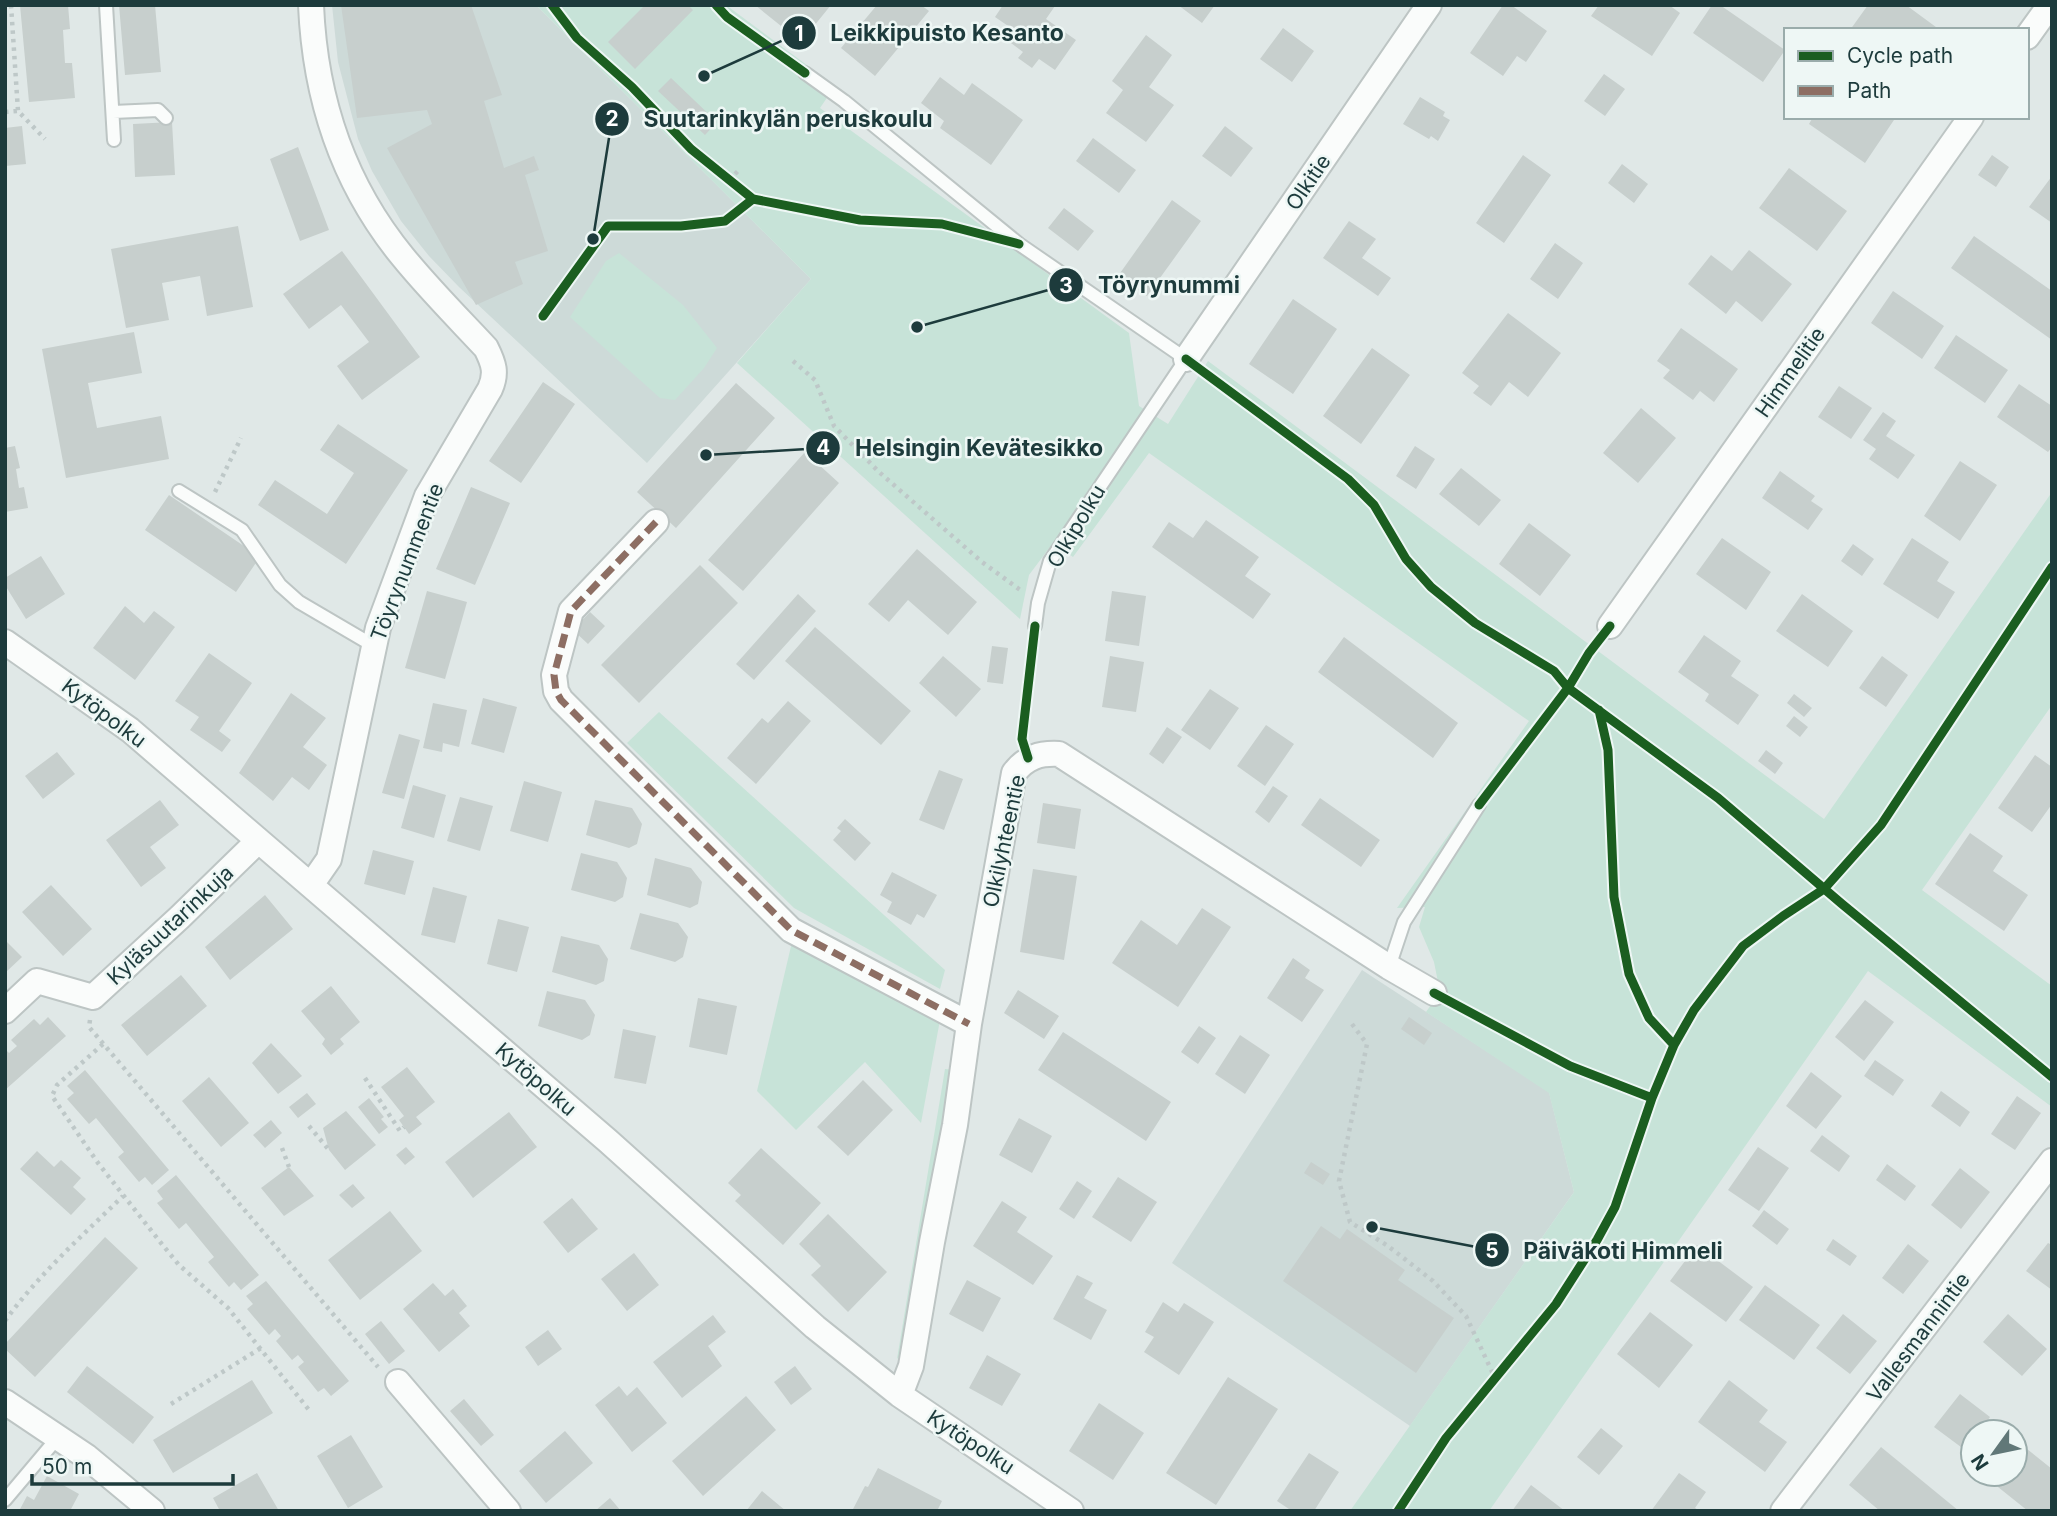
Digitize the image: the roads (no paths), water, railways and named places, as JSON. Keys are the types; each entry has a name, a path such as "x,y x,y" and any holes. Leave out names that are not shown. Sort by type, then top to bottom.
{"street":[{"name":"Töyrynummentie","path":"311,5 312,47 322,94 338,149 360,195 401,256 486,348 496,374 491,389 428,496 378,628 329,859 311,885"},
{"name":"Olkitie","path":"1186,359 1429,5"},
{"path":"2029,34 2050,5"},
{"name":"Himmelitie","path":"1610,626 1969,119"},
{"path":"656,522 572,611 554,675 556,691 561,700 791,930 969,1024"},
{"name":"Kytöpolku","path":"5,642 130,730 608,1141 805,1319 900,1395 1022,1476 1059,1507"},
{"name":"Olkilyhteentie","path":"900,1395 911,1366 955,1125 969,1024 1014,773 1028,758 1059,754 1389,967 1434,993"},
{"name":"Kyläsuutarinkuja","path":"5,1011 37,981 93,997 258,841"},
{"name":"Vallesmannintie","path":"1783,1511 2052,1161"},
{"path":"398,1382 508,1511"},
{"path":"5,1402 59,1436 152,1511"}],"lane":[{"path":"106,5 114,140"},
{"path":"805,73 845,101 1019,244 1186,359"},
{"path":"113,112 158,110 166,118"},
{"name":"Olkipolku","path":"1035,626 1038,603 1050,561 1186,359"},
{"path":"179,491 242,530 280,585 299,602 374,646"},
{"path":"1389,967 1404,922 1479,805"},
{"path":"5,1500 59,1436"}],"place":[{"name":"Leikkipuisto Kesanto","path":"704,76"},
{"name":"Suutarinkylän peruskoulu","path":"593,239"},
{"name":"Töyrynummi","path":"917,327"},
{"name":"Helsingin Kevätesikko","path":"706,455"},
{"name":"Päiväkoti Himmeli","path":"1372,1227"}]}
